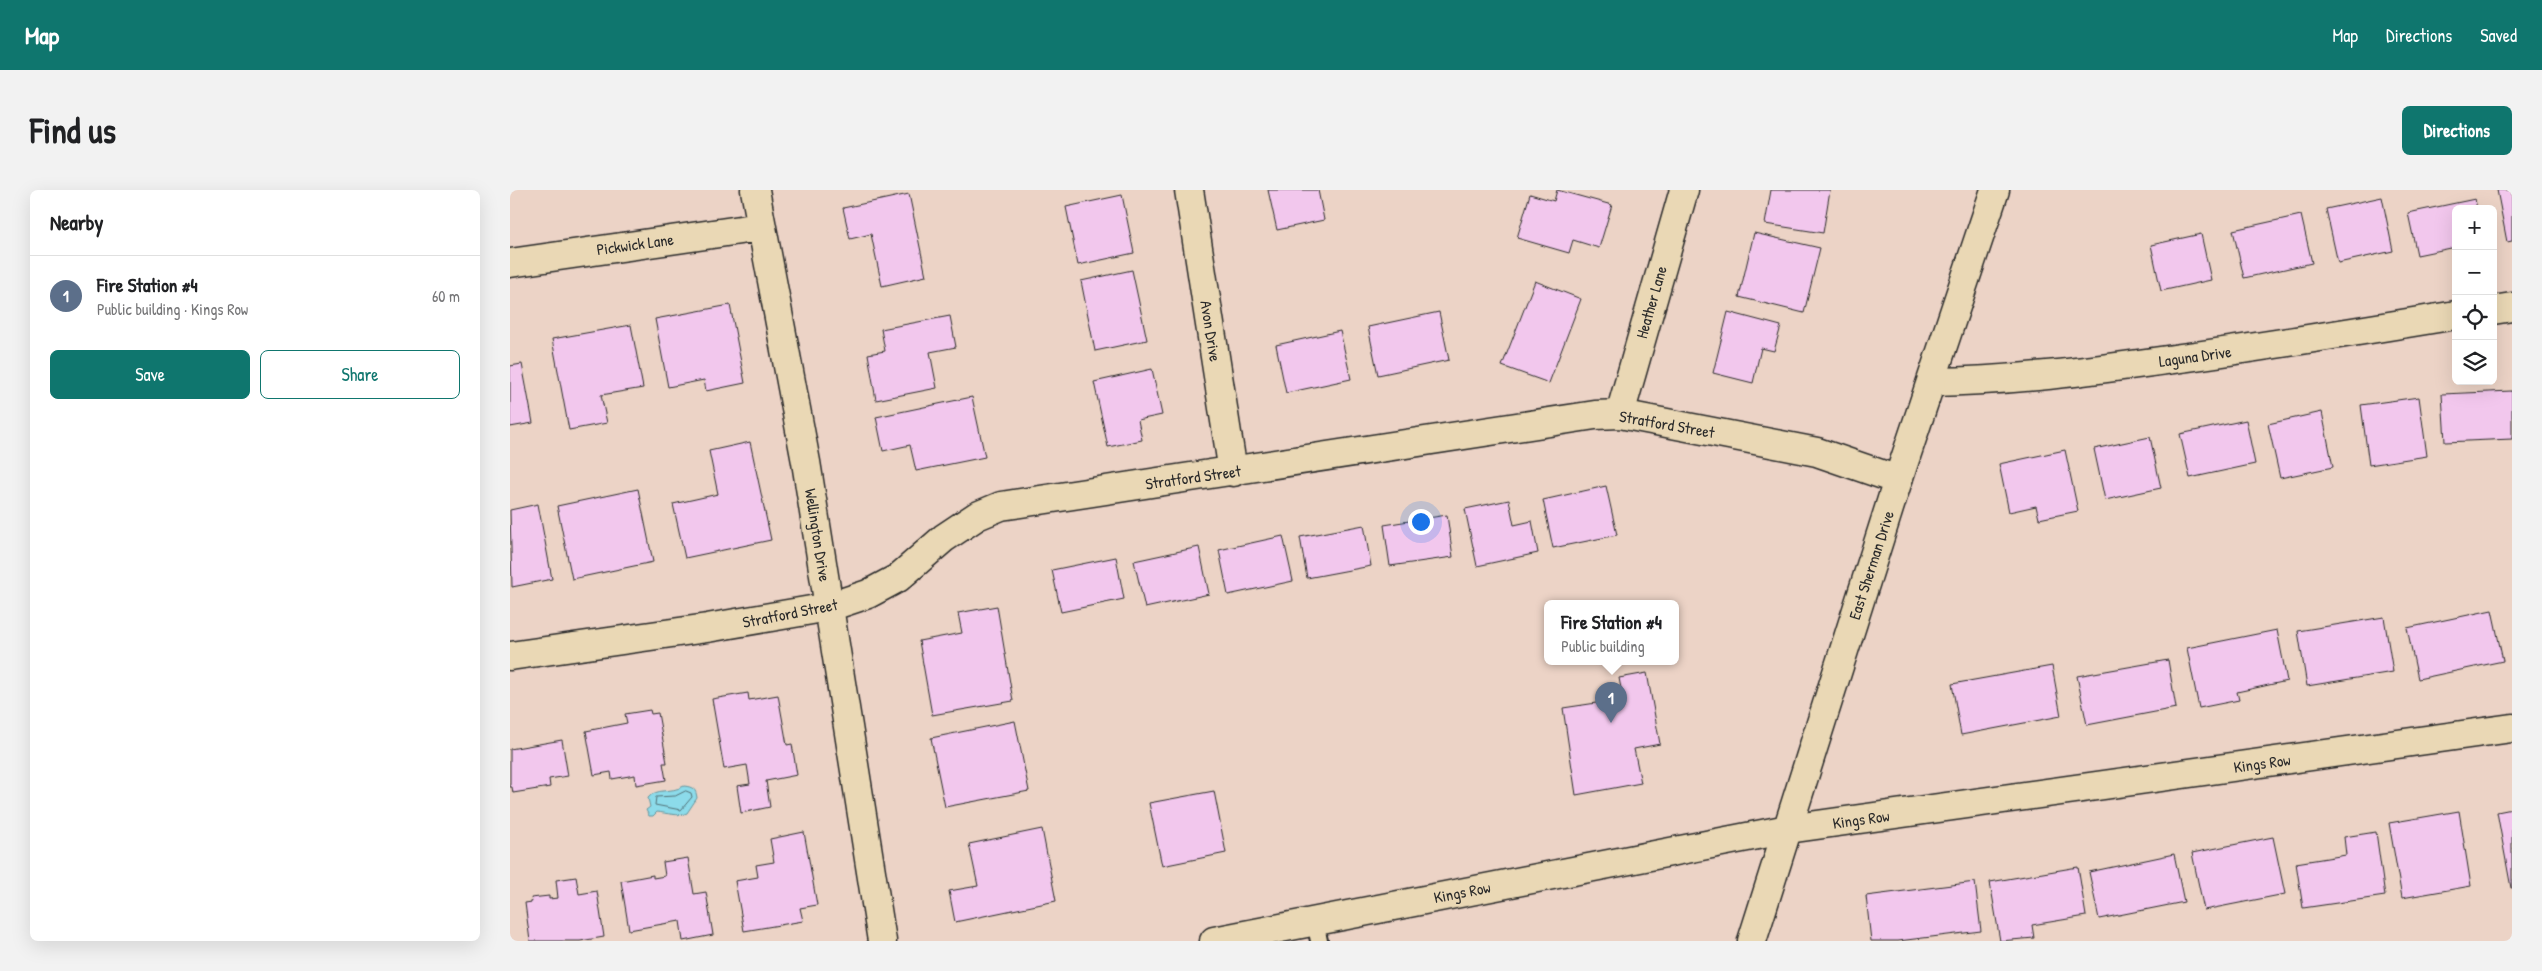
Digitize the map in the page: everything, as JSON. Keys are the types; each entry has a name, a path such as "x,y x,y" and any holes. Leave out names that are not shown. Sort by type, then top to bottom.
{"street":[{"name":"Wellington Drive","path":"755,190 806,462 882,941"},
{"name":"Avon Drive","path":"1189,190 1233,472"},
{"name":"Heather Lane","path":"1620,414 1684,190"},
{"name":"East Sherman Drive","path":"1752,941 1898,480 1995,190"},
{"name":"Pickwick Lane","path":"510,263 761,227"},
{"path":"2497,309 2512,307"},
{"name":"Laguna Drive","path":"1932,382 1983,382 2069,374 2273,346 2452,316"},
{"name":"Stratford Street","path":"510,656 707,628 829,608 868,594 898,578 944,538 978,516 1001,506 1233,472 1595,415 1620,414 1817,452 1898,480"},
{"name":"Kings Row","path":"1214,941 1317,931 1788,829 2512,728"}],"water":[{"path":"684,786 694,789 697,798 687,813 677,815 657,812 653,816 649,816 646,810 650,807 648,798 660,791 674,790"}],"building":[{"path":"1268,190 1318,190 1324,220 1277,230"},
{"path":"1557,190 1612,205 1599,248 1573,240 1569,253 1517,238 1530,194 1554,201"},
{"path":"1771,190 1830,190 1823,233 1765,224"},
{"path":"2497,190 2512,190 2512,241 2507,242"},
{"path":"909,194 926,276 882,286 871,234 850,239 843,208"},
{"path":"1122,195 1134,253 1078,265 1066,207"},
{"path":"2382,197 2393,251 2338,263 2326,209"},
{"path":"2475,199 2476,205 2452,205 2452,248 2417,255 2408,213"},
{"path":"2301,215 2312,263 2244,278 2233,230"},
{"path":"1754,233 1820,248 1804,313 1739,297"},
{"path":"2201,234 2211,280 2161,291 2151,245"},
{"path":"1132,270 1147,340 1095,351 1081,281"},
{"path":"1535,281 1581,299 1549,383 1502,366"},
{"path":"730,305 745,383 706,391 704,380 668,387 655,319"},
{"path":"1439,312 1449,360 1378,375 1368,327"},
{"path":"1728,312 1781,326 1774,351 1761,348 1753,383 1713,373"},
{"path":"950,316 956,347 930,352 937,388 876,400 868,354 885,351 881,329"},
{"path":"631,325 643,388 601,395 607,423 569,430 552,339"},
{"path":"1340,331 1351,379 1286,393 1276,345"},
{"path":"522,364 533,423 510,427 510,366"},
{"path":"1152,369 1162,415 1138,420 1142,440 1108,447 1094,382"},
{"path":"2512,391 2512,439 2445,442 2442,394"},
{"path":"972,397 985,457 916,471 910,445 883,451 876,417"},
{"path":"2419,397 2427,456 2369,465 2361,405"},
{"path":"2322,412 2333,467 2280,478 2268,424"},
{"path":"2246,420 2255,464 2190,478 2180,434"},
{"path":"2150,437 2161,488 2105,500 2094,449"},
{"path":"750,442 771,540 685,558 673,504 718,494 709,451"},
{"path":"2065,450 2078,511 2039,519 2036,506 2009,512 1999,464"},
{"path":"1606,486 1617,535 1553,548 1543,500"},
{"path":"638,489 653,562 572,579 557,506"},
{"path":"1509,500 1514,525 1532,521 1538,553 1477,566 1465,509"},
{"path":"538,504 552,579 512,587 510,510"},
{"path":"1447,515 1453,557 1390,566 1384,525"},
{"path":"1364,525 1371,566 1307,578 1300,537"},
{"path":"1283,536 1293,581 1228,595 1219,550"},
{"path":"1199,547 1209,594 1145,608 1134,561"},
{"path":"1116,557 1124,599 1061,612 1052,570"},
{"path":"997,606 1013,701 932,715 919,641 962,633 958,613"},
{"path":"2492,610 2503,661 2418,679 2407,628"},
{"path":"2384,617 2393,672 2307,686 2298,631"},
{"path":"2277,630 2287,681 2237,692 2239,700 2199,708 2187,648"},
{"path":"2168,660 2176,708 2087,725 2077,676"},
{"path":"2052,666 2061,716 1961,735 1952,684"},
{"path":"1647,673 1660,744 1634,749 1641,783 1576,795 1563,708 1623,699 1619,678"},
{"path":"748,693 749,700 778,695 787,745 792,744 797,775 766,781 770,807 741,813 737,786 750,784 747,765 724,769 712,699"},
{"path":"650,710 651,714 658,713 667,763 663,763 666,780 636,785 635,775 612,779 611,772 594,775 586,731 627,723 625,714"},
{"path":"1015,721 1029,791 945,807 931,738"},
{"path":"562,740 568,776 549,779 550,787 513,793 512,787 510,787 510,749"},
{"path":"1214,791 1226,853 1162,866 1149,803"},
{"path":"2512,809 2512,888 2511,888 2497,812"},
{"path":"2459,811 2471,886 2402,898 2389,823"},
{"path":"1042,829 1056,901 955,922 949,891 978,886 969,844"},
{"path":"804,832 817,905 800,908 803,921 744,931 735,881 758,877 756,865 774,862 770,839"},
{"path":"2376,832 2385,896 2303,908 2296,863 2346,855 2344,837"},
{"path":"2273,837 2285,894 2204,910 2192,853"},
{"path":"2174,854 2184,902 2099,919 2089,872"},
{"path":"688,858 694,894 706,892 713,935 683,941 680,921 629,930 621,881 653,875 653,878 665,876 663,862"},
{"path":"2078,867 2086,916 2032,925 2034,938 2000,941 1990,882"},
{"path":"576,877 579,894 597,891 604,937 580,941 530,941 525,903 532,902 531,898 549,896 549,899 558,898 556,880"},
{"path":"1975,882 1981,931 1898,941 1871,941 1866,896"}],"place":[{"name":"Fire Station #4","path":"1611,723"}]}
